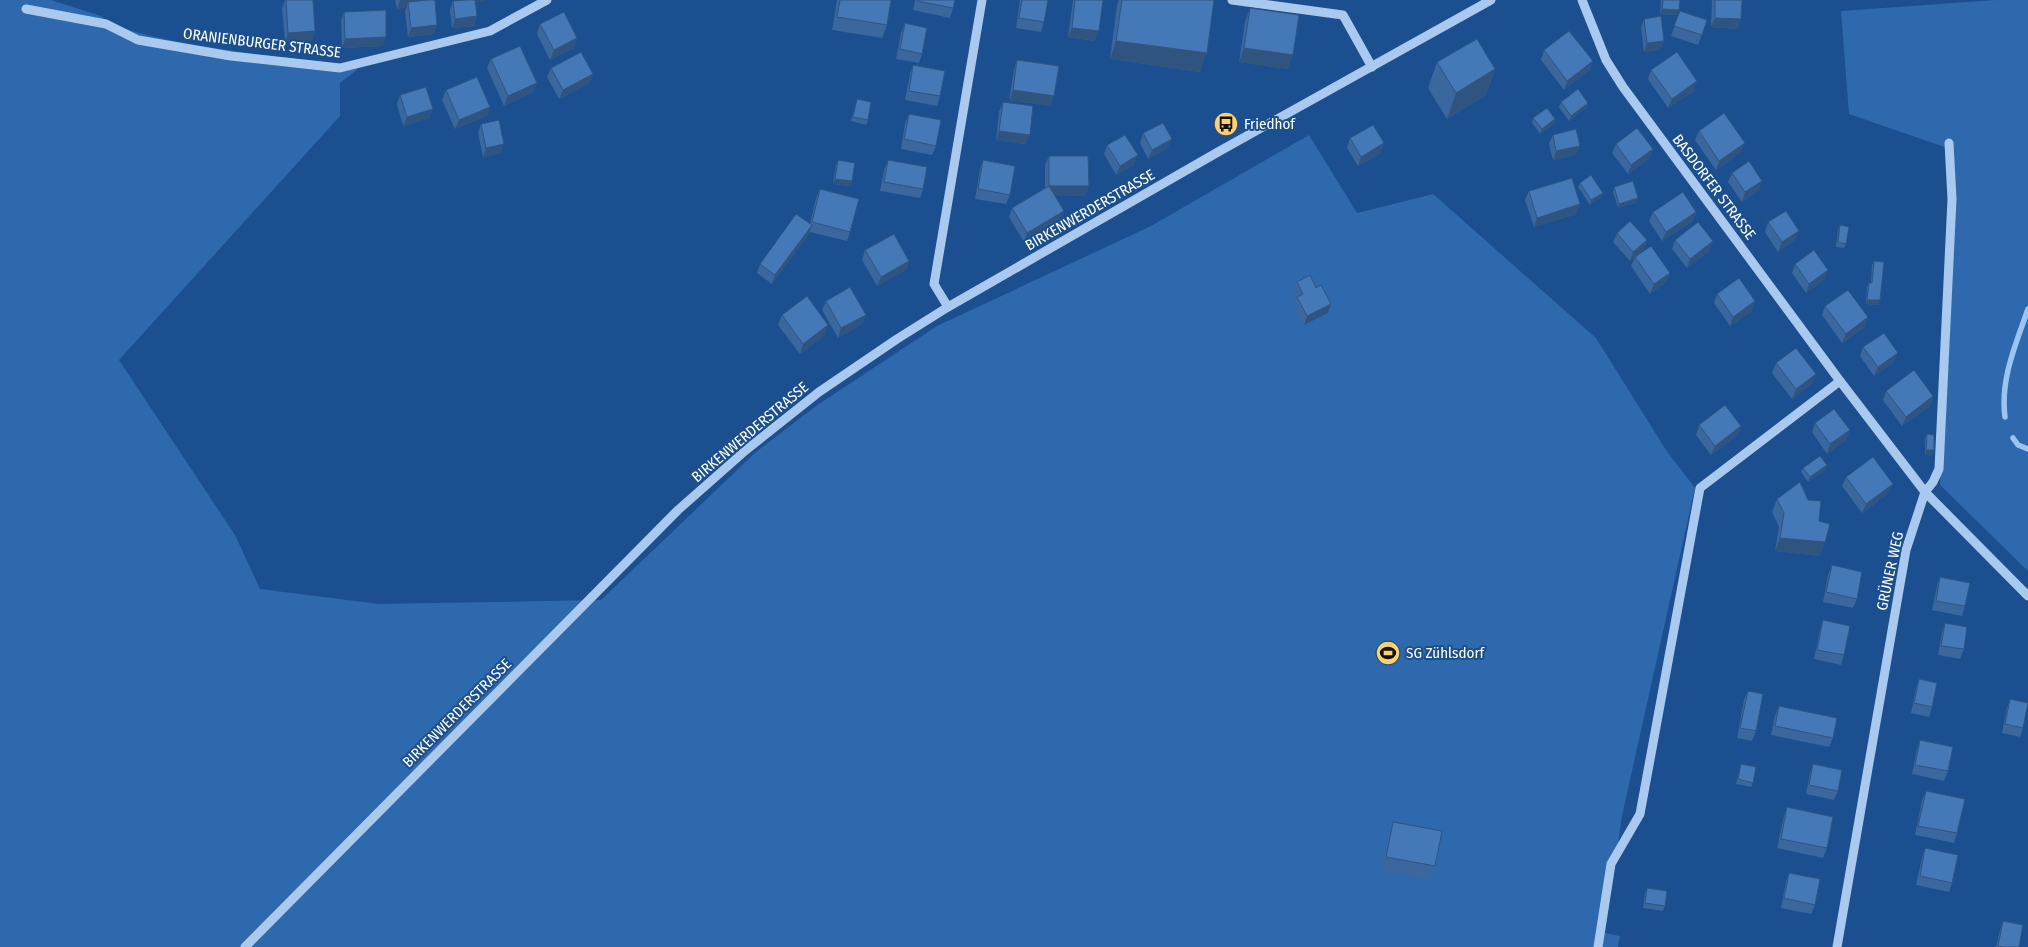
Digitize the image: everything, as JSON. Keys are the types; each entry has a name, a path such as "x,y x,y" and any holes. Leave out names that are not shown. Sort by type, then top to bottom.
{"street":[{"name":"ORANIENBURGER STRASSE","path":"26,9 106,24 138,40 231,56 340,68 490,31 547,0"},
{"path":"948,307 934,284 982,0"},
{"path":"1232,0 1343,15 1372,67"},
{"name":"BIRKENWERDERSTRASSE","path":"245,947 678,510 746,450 819,392 948,307 1491,0"},
{"name":"BASDORFER STRASSE","path":"1582,0 1606,60 1623,88 1840,381 1925,492 2028,596"},
{"name":"GRÜNER WEG","path":"1837,947 1906,550 1925,492 1933,482 1939,469 1952,199 1949,143"},
{"path":"1598,947 1611,864 1640,814 1700,488 1840,381"}],"shaded area":[{"path":"0,0 51,0 101,16 116,25 143,34 214,48 341,64 358,69 340,83 340,116 119,360 235,535 260,589 379,604 601,600 756,452 816,406 937,326 1151,226 1309,135 1357,213 1433,194 1596,338 1666,450 1695,488 1622,816 1605,933 1620,936 1618,947 0,947"},
{"path":"1996,0 2028,0 2028,571 1940,485 1953,150 1849,114 1841,11"}],"building":[{"path":"286,0 313,0 315,31 288,33"},
{"path":"435,0 437,25 411,28 408,2"},
{"path":"475,0 477,16 455,19 453,1"},
{"path":"840,0 891,0 887,25 837,17"},
{"path":"917,0 955,0 953,8"},
{"path":"1022,0 1048,0 1044,22 1019,18"},
{"path":"1075,0 1103,0 1099,31 1072,28"},
{"path":"1122,0 1214,0 1207,53 1116,41"},
{"path":"1663,0 1680,0 1679,10 1662,9"},
{"path":"1715,0 1742,0 1741,19 1715,18"},
{"path":"1250,8 1299,15 1293,55 1244,48"},
{"path":"386,10 386,37 345,39 344,12"},
{"path":"1680,11 1707,20 1702,35 1674,26"},
{"path":"564,12 577,38 554,50 540,24"},
{"path":"1661,16 1664,41 1647,43 1644,19"},
{"path":"905,23 927,28 922,54 900,49"},
{"path":"1569,31 1593,61 1567,81 1544,50"},
{"path":"1477,39 1495,69 1456,93 1437,62"},
{"path":"520,46 537,83 508,96 491,59"},
{"path":"581,52 593,74 563,90 551,68"},
{"path":"1677,52 1697,81 1672,99 1651,70"},
{"path":"1017,60 1059,66 1054,96 1013,90"},
{"path":"913,65 945,71 940,96 909,91"},
{"path":"477,77 490,107 459,120 446,90"},
{"path":"426,87 433,109 407,117 400,95"},
{"path":"1578,89 1588,103 1571,116 1561,102"},
{"path":"857,99 871,102 868,120 853,117"},
{"path":"1003,102 1033,106 1030,135 999,131"},
{"path":"1547,108 1555,119 1542,129 1533,118"},
{"path":"1724,113 1745,143 1719,161 1699,131"},
{"path":"909,114 941,120 936,146 904,139"},
{"path":"499,120 504,144 486,148 481,124"},
{"path":"1163,123 1172,139 1152,150 1143,133"},
{"path":"1373,125 1384,143 1361,157 1350,138"},
{"path":"1637,128 1653,149 1631,165 1616,144"},
{"path":"1576,129 1580,146 1556,151 1553,135"},
{"path":"1125,135 1138,155 1120,166 1107,145"},
{"path":"1049,156 1088,156 1089,186 1049,186"},
{"path":"838,160 855,163 852,181 835,179"},
{"path":"888,160 927,167 923,189 884,182"},
{"path":"983,160 1015,166 1010,195 978,189"},
{"path":"1749,161 1762,181 1745,192 1732,173"},
{"path":"1591,175 1603,193 1591,200 1580,183"},
{"path":"1572,178 1580,204 1537,218 1529,191"},
{"path":"1633,181 1638,198 1619,204 1614,187"},
{"path":"1049,186 1064,211 1027,233 1012,208"},
{"path":"820,189 859,199 850,232 812,222"},
{"path":"1683,192 1696,212 1666,232 1653,212"},
{"path":"1786,211 1799,231 1782,242 1768,222"},
{"path":"796,214 812,225 775,275 760,264"},
{"path":"1630,221 1647,240 1633,252 1617,233"},
{"path":"1698,222 1713,241 1690,259 1675,240"},
{"path":"1840,225 1849,227 1846,244 1838,242"},
{"path":"894,234 909,261 881,277 865,250"},
{"path":"1651,246 1670,273 1654,284 1635,257"},
{"path":"1814,250 1828,270 1809,284 1795,264"},
{"path":"1874,261 1884,262 1880,300 1867,300 1869,283 1872,283"},
{"path":"1310,275 1316,288 1321,285 1331,304 1307,316 1297,297 1303,294 1297,282"},
{"path":"1739,278 1755,301 1733,317 1717,294"},
{"path":"850,287 866,315 841,328 826,301"},
{"path":"1848,290 1868,317 1846,334 1825,306"},
{"path":"807,296 828,325 803,344 782,315"},
{"path":"1884,333 1898,353 1878,367 1863,347"},
{"path":"1796,348 1816,374 1796,389 1776,363"},
{"path":"1914,370 1933,396 1906,417 1886,391"},
{"path":"1725,405 1741,426 1715,446 1699,425"},
{"path":"1834,409 1850,430 1830,444 1815,423"},
{"path":"1927,434 1934,435 1934,450 1926,450"},
{"path":"1820,456 1827,465 1810,477 1803,468"},
{"path":"1873,457 1893,484 1866,504 1846,477"},
{"path":"1800,482 1808,500 1821,501 1819,521 1830,524 1825,542 1780,538 1784,513 1777,499"},
{"path":"1832,565 1862,572 1857,599 1826,592"},
{"path":"1940,577 1970,583 1965,606 1936,601"},
{"path":"1823,620 1850,626 1844,655 1817,650"},
{"path":"1945,623 1967,627 1964,649 1941,646"},
{"path":"1919,679 1937,683 1932,707 1914,703"},
{"path":"1748,691 1763,694 1756,731 1740,728"},
{"path":"2010,699 2028,703 2023,728 2005,724"},
{"path":"1779,706 1837,718 1833,738 1775,726"},
{"path":"1920,740 1953,747 1948,771 1915,765"},
{"path":"1741,764 1756,767 1753,783 1738,779"},
{"path":"1813,764 1842,770 1838,791 1809,785"},
{"path":"1926,791 1965,799 1957,833 1918,826"},
{"path":"1787,807 1833,817 1827,848 1781,839"},
{"path":"1393,822 1442,831 1435,866 1386,857"},
{"path":"1925,848 1958,855 1952,883 1920,876"},
{"path":"1789,873 1820,879 1815,905 1784,898"},
{"path":"1647,888 1667,891 1665,906 1645,903"},
{"path":"2003,921 2023,925 2019,947 1998,946"}],"waterway":[{"path":"2005,417 2004,403 2007,375 2028,309"},
{"path":"2013,438 2018,445 2028,449"}],"place":[{"name":"Friedhof","path":"1226,124"},
{"name":"SG Zühlsdorf","path":"1388,653"}]}
